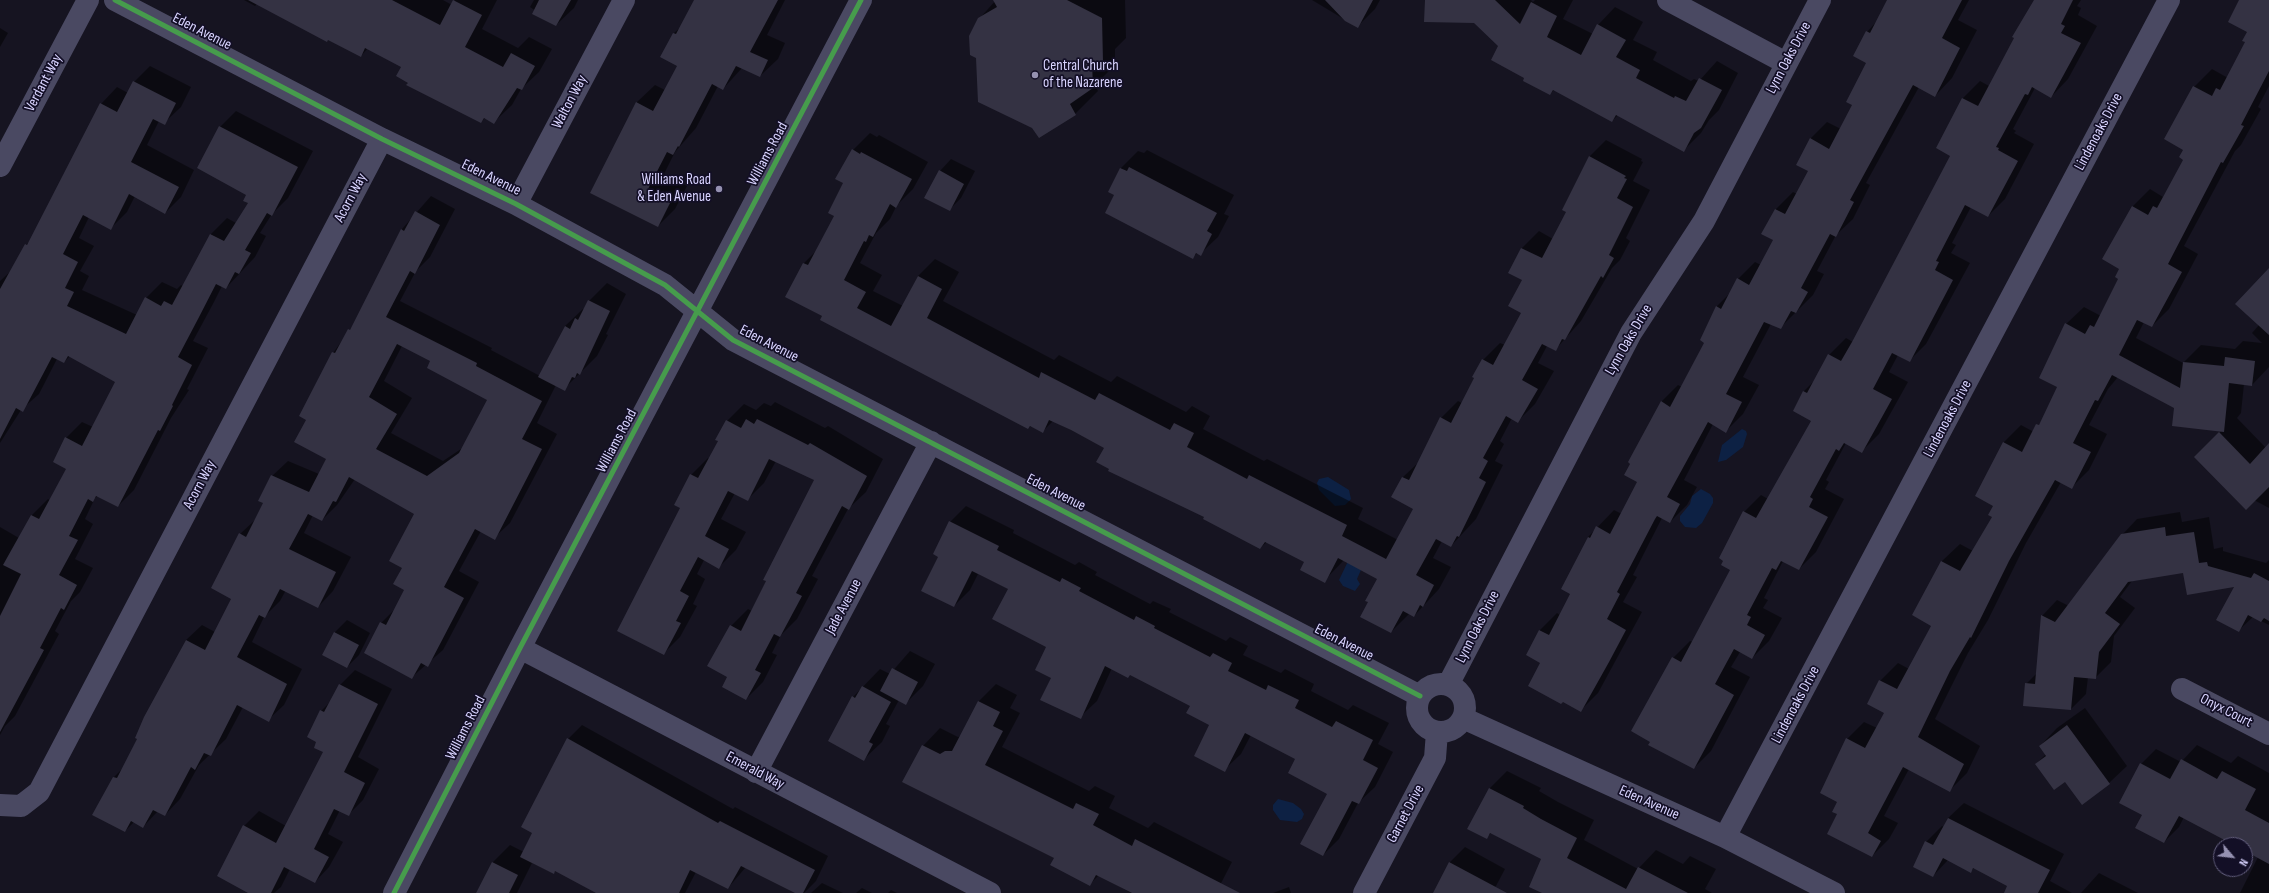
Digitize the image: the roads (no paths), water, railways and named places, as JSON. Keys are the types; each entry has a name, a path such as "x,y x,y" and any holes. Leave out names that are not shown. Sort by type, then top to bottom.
{"street":[{"name":"Verdant Way","path":"0,166 88,0"},
{"name":"Eden Avenue","path":"115,0 382,139 516,204 665,285 733,340 1420,696"},
{"name":"Walton Way","path":"516,204 624,0"},
{"name":"Williams Road","path":"394,893 520,648 861,0"},
{"path":"1668,0 1786,63"},
{"name":"Lynn Oaks Drive","path":"1448,685 1631,333 1704,222 1820,0"},
{"name":"Lindenoaks Drive","path":"1725,837 2169,0"},
{"name":"Acorn Way","path":"0,805 21,806 39,792 382,139"},
{"name":"Jade Avenue","path":"756,772 931,442"},
{"name":"Emerald Way","path":"520,648 990,893"},
{"path":"1448,685 1460,695 1464,710 1463,718 1452,729 1437,732 1423,725 1419,718 1417,703 1420,696 1432,686 1448,685"},
{"name":"Onyx Court","path":"2182,688 2269,734"},
{"name":"Eden Avenue","path":"1463,718 1725,837 1834,893"},
{"name":"Garnet Drive","path":"1364,893 1435,758 1437,732"}],"water":[{"path":"1742,429 1746,431 1747,434 1743,447 1726,460 1718,462 1722,445"},
{"path":"1328,477 1349,490 1351,499 1345,505 1335,506 1319,490 1317,483 1319,479"},
{"path":"1701,489 1710,494 1713,498 1713,503 1702,523 1696,528 1685,527 1680,521 1680,516 1690,504 1692,496"},
{"path":"1352,553 1364,563 1357,579 1360,584 1355,591 1343,586 1339,580"},
{"path":"1278,799 1293,803 1301,809 1304,814 1302,819 1297,822 1280,820 1273,810 1273,805"}],"place":[{"name":"Central Church of the Nazarene","path":"1035,75"},
{"name":"Williams Road & Eden Avenue","path":"719,189"}]}
